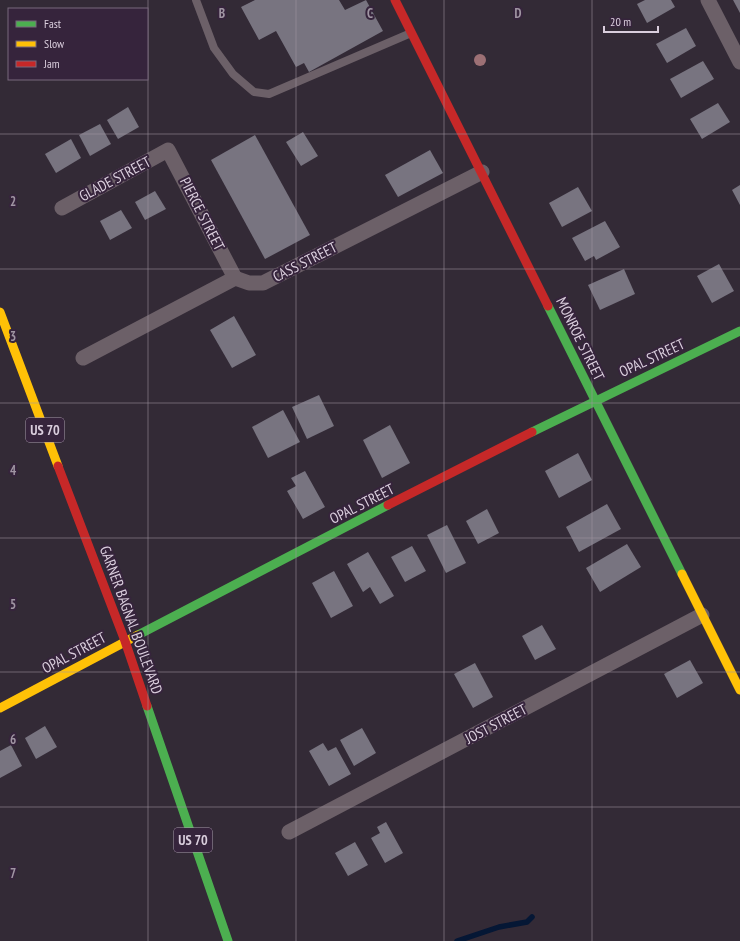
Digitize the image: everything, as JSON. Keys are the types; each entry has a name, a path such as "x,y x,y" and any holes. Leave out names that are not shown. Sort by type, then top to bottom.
{"main road":[{"name":"MONROE STREET","path":"395,0 740,690"},
{"name":"GARNER BAGNAL BOULEVARD","path":"0,312 126,641 228,941"},
{"name":"OPAL STREET","path":"0,708 126,641 595,400 740,331"}],"street":[{"path":"708,0 740,62"},
{"name":"GLADE STREET","path":"62,208 168,150"},
{"name":"PIERCE STREET","path":"168,150 235,278"},
{"name":"CASS STREET","path":"235,278 249,282 263,283 482,172"},
{"path":"83,358 235,278"},
{"name":"JOST STREET","path":"289,832 702,615"}],"lane":[{"path":"196,0 214,48 233,74 254,92 269,94 411,33"}],"building":[{"path":"255,0 339,0 345,10 366,0 383,31 309,72 304,63 296,67 276,31 259,40 241,7"},
{"path":"645,0 671,0 675,7 647,23 637,4"},
{"path":"733,0 740,0 740,13"},
{"path":"686,28 696,46 667,63 656,44"},
{"path":"703,61 714,79 681,98 670,79"},
{"path":"718,103 730,122 702,139 690,119"},
{"path":"128,107 139,127 118,139 107,120"},
{"path":"100,124 111,144 90,156 79,135"},
{"path":"303,132 318,156 301,166 286,142"},
{"path":"255,135 310,235 265,259 211,160"},
{"path":"71,139 81,158 56,173 45,154"},
{"path":"430,150 443,173 398,197 385,175"},
{"path":"740,185 740,205 732,190"},
{"path":"578,187 592,211 562,227 549,203"},
{"path":"155,191 166,209 145,220 135,202"},
{"path":"121,210 132,228 110,240 100,221"},
{"path":"605,221 620,247 596,260 594,256 585,261 572,238"},
{"path":"719,264 734,291 712,303 697,276"},
{"path":"624,269 635,294 600,310 588,285"},
{"path":"234,316 256,355 232,368 210,330"},
{"path":"319,395 334,426 307,439 292,407"},
{"path":"283,410 300,442 268,458 252,427"},
{"path":"390,425 410,463 382,478 363,440"},
{"path":"578,453 592,480 559,498 545,471"},
{"path":"305,471 325,507 303,519 287,491 296,486 291,478"},
{"path":"607,504 621,529 579,552 566,527"},
{"path":"487,509 499,533 478,544 466,521"},
{"path":"447,525 466,563 446,573 427,535"},
{"path":"627,544 641,567 600,592 586,568"},
{"path":"412,546 426,571 405,582 391,557"},
{"path":"368,552 394,596 380,604 370,587 363,592 347,564"},
{"path":"334,571 353,606 331,618 312,583"},
{"path":"542,625 556,649 535,660 522,636"},
{"path":"690,660 703,683 677,698 664,674"},
{"path":"475,663 493,697 473,708 454,674"},
{"path":"45,726 57,747 36,759 25,738"},
{"path":"362,728 376,753 354,766 340,740"},
{"path":"323,743 328,751 336,747 351,774 329,786 309,751"},
{"path":"11,745 22,766 0,778 0,751"},
{"path":"386,822 403,853 385,863 371,838 380,833 377,827"},
{"path":"355,842 368,865 348,876 335,853"}],"waterway":[{"path":"457,941 499,927 527,922 532,917"}],"traffic: fast":[{"path":"548,306 682,574"},
{"path":"532,432 740,331"},
{"path":"138,635 388,505"},
{"path":"147,706 228,941"}],"traffic: slow":[{"path":"0,312 58,466"},
{"path":"682,574 740,690"},
{"path":"0,708 138,635"}],"traffic: jam":[{"path":"395,0 548,306"},
{"path":"388,505 532,432"},
{"path":"58,466 125,641 147,706"}]}
